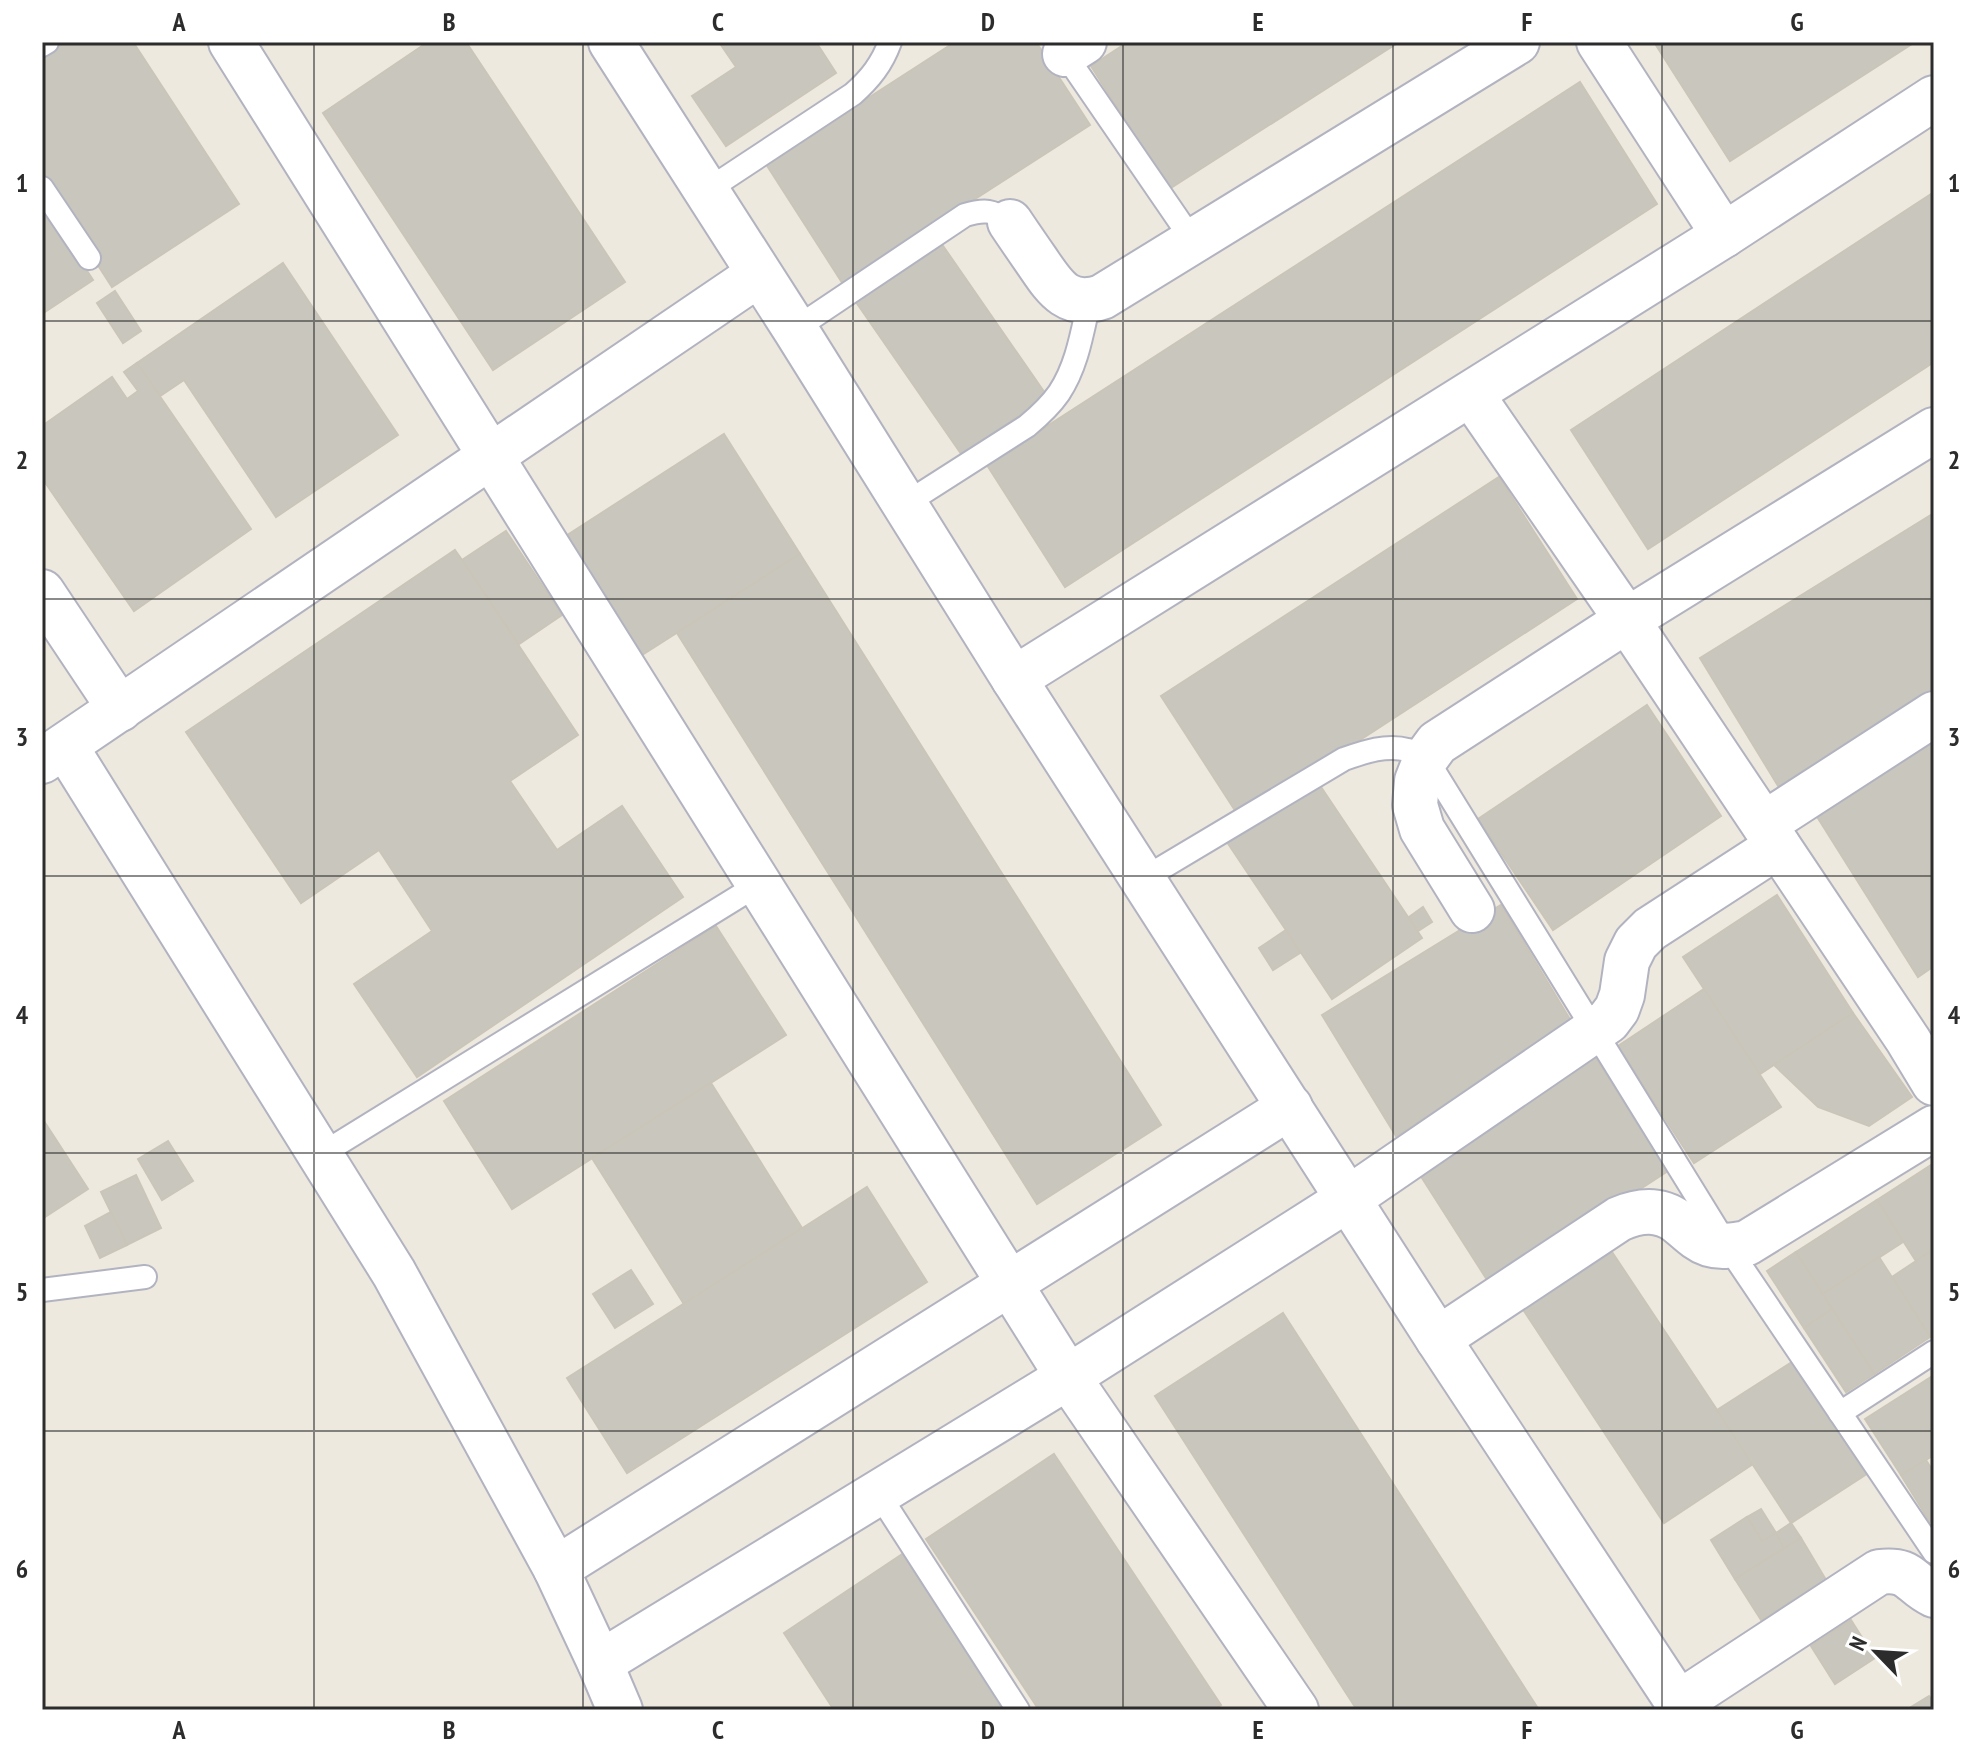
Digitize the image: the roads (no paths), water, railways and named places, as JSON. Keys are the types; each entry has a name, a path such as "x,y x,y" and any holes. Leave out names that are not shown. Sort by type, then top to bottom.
{"street":[{"path":"231,42 1068,1377 1296,1710"},
{"path":"1010,222 1052,284 1062,294 1089,302 1102,297 1517,42"},
{"path":"1599,42 1724,235"},
{"path":"621,45 706,191 1014,679 1438,1339 1681,1707 1879,1572 1893,1570 1905,1573 1934,1595"},
{"path":"1014,679 1724,235 1934,98"},
{"path":"620,1710 556,1569 394,1273 320,1155 54,753 759,274"},
{"path":"1471,394 1771,835 1921,1032 1934,1083"},
{"path":"1472,910 1422,829 1415,805 1417,781 1426,758 1437,743 1627,620 1934,430"},
{"path":"42,592 120,709"},
{"path":"600,1663 1068,1377 1348,1199 1608,1021 1622,995 1627,961 1636,943 1650,929 1934,714"},
{"path":"556,1569 1290,1107"},
{"path":"1438,1339 1633,1213 1650,1211 1665,1214 1693,1236 1710,1244 1728,1247 1747,1243 1934,1128"}],"lane":[{"path":"706,191 853,94 871,78 890,42"},
{"path":"1068,46 1193,241"},
{"path":"42,188 89,258"},
{"path":"795,329 965,215 980,211 996,213 1010,222"},
{"path":"905,504 1027,426 1045,410 1070,373 1089,302"},
{"path":"1143,879 1344,759 1387,747 1408,749 1426,758 1728,1247 1934,1552"},
{"path":"320,1155 759,884"},
{"path":"42,1290 145,1277"},
{"path":"1840,1413 1934,1352"},
{"path":"878,1493 1018,1710"}]}
